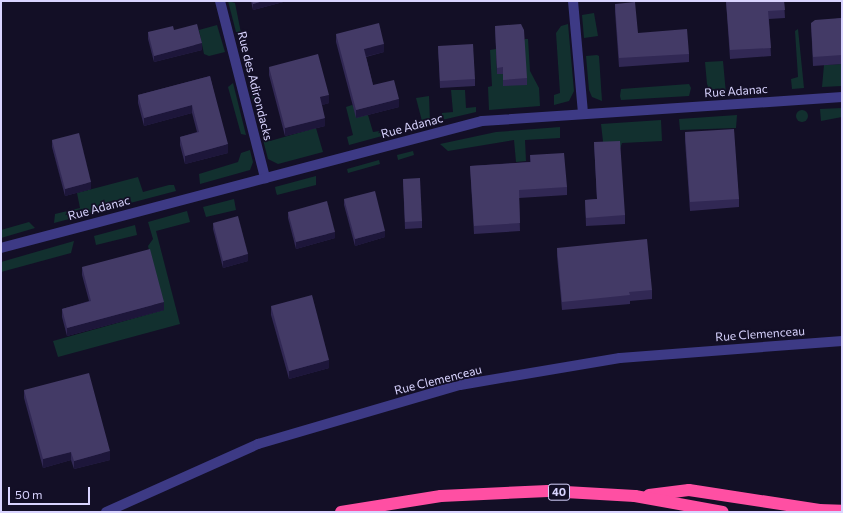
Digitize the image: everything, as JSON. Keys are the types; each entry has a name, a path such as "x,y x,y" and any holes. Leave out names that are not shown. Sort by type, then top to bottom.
{"highway":[{"path":"635,496 689,490 819,510 842,511"},
{"name":"40","path":"341,512 448,496 548,491 635,496 723,512"}],"street":[{"name":"Rue des Adirondacks","path":"220,1 265,178"},
{"path":"573,1 583,114"},
{"name":"Rue Adanac","path":"1,248 482,121 842,97"},
{"name":"Rue Clemenceau","path":"106,512 258,444 460,385 620,358 842,341"}],"green space":[{"path":"228,1 235,3 241,33 236,32"},
{"path":"594,13 598,36 584,38 582,15"},
{"path":"568,24 574,91 569,101 554,105 554,95 560,93 556,33 561,26"},
{"path":"217,25 225,52 209,56 204,54 199,30"},
{"path":"798,29 804,88 792,89 791,79 798,77 795,31"},
{"path":"525,39 528,39 530,71 539,88 540,106 489,110 488,87 492,86 490,50 496,49 497,74 503,74"},
{"path":"586,56 599,56 602,101 592,97 589,90"},
{"path":"723,61 726,94 708,95 705,62"},
{"path":"842,64 842,86 822,87 824,65"},
{"path":"233,83 246,135 241,134 228,87"},
{"path":"255,84 262,112 257,114 249,86"},
{"path":"689,84 691,88 689,96 621,100 620,96 621,89"},
{"path":"451,90 465,90 466,108 476,107 476,112 442,120 442,113 453,112"},
{"path":"429,96 430,123 423,125 416,98"},
{"path":"352,105 368,115 373,132 380,131 382,136 349,145 347,137 353,135 346,107"},
{"path":"842,108 842,117 821,121 820,109"},
{"path":"800,110 804,110 808,116 804,122 800,122 796,118 796,114"},
{"path":"737,115 736,128 680,130 679,119"},
{"path":"661,120 662,141 622,143 620,149 604,150 601,124"},
{"path":"560,127 560,138 525,140 526,161 516,162 514,140 448,151 440,144 496,132"},
{"path":"316,128 323,152 278,164 268,159 261,132 267,130 270,141"},
{"path":"250,150 253,162 250,170 200,184 199,174 238,162 241,153"},
{"path":"413,151 414,155 398,160 397,155"},
{"path":"379,160 380,164 348,173 347,169"},
{"path":"316,176 316,185 277,195 275,187"},
{"path":"138,177 143,192 169,185 174,185 176,191 54,223 55,214 80,208 77,193"},
{"path":"234,199 236,210 206,217 203,207"},
{"path":"187,211 190,222 156,231 180,324 58,357 53,341 164,310 148,246 153,239 148,222"},
{"path":"29,222 35,228 1,238 1,230"},
{"path":"135,225 137,235 96,245 94,236"},
{"path":"74,241 71,253 1,272 1,262"}],"building":[{"path":"252,1 263,1 253,4"},
{"path":"726,1 784,1 785,10 768,11 771,48 730,50"},
{"path":"635,2 638,33 687,29 689,54 619,58 615,4"},
{"path":"841,15 842,55 813,57 811,23 815,20 841,18"},
{"path":"379,23 384,44 364,49 373,85 394,80 399,99 356,110 336,34"},
{"path":"197,24 202,43 154,56 148,32 173,26 174,30"},
{"path":"521,24 524,30 527,78 503,80 503,67 497,68 495,26"},
{"path":"473,44 475,79 440,81 438,46"},
{"path":"318,54 329,95 320,97 325,118 285,128 269,67"},
{"path":"210,76 228,144 185,156 180,137 199,132 192,105 144,118 138,95"},
{"path":"734,129 739,199 690,202 685,132"},
{"path":"79,133 91,182 65,189 52,140"},
{"path":"620,141 625,215 586,218 585,200 597,199 594,142"},
{"path":"564,153 567,187 519,190 520,223 474,226 470,166 531,162 530,155"},
{"path":"420,178 422,221 405,222 403,179"},
{"path":"375,191 385,231 355,239 344,199"},
{"path":"327,201 335,232 296,242 288,212"},
{"path":"238,216 248,254 223,261 213,223"},
{"path":"647,239 652,290 629,292 630,295 562,302 557,248"},
{"path":"150,249 164,302 67,328 62,309 91,301 82,267"},
{"path":"312,295 329,360 289,371 271,306"},
{"path":"89,373 110,451 74,461 71,452 43,459 24,390"}]}
